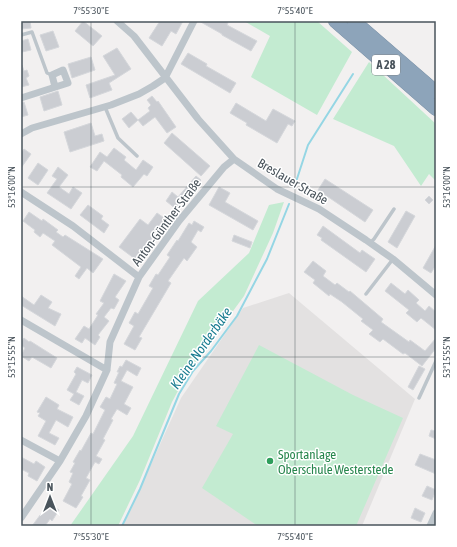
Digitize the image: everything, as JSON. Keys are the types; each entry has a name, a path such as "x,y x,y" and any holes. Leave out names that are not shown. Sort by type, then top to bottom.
{"highway":[{"name":"A 28","path":"335,21 436,109"},
{"name":"A 28","path":"354,21 436,92"}],"street":[{"name":"Breslauer Straße","path":"117,21 134,36 198,120 234,159 284,192 319,209 370,243 393,259 436,295"},
{"path":"21,134 32,128 105,107 138,94 153,86 165,78 194,21"},
{"path":"21,98 68,83 63,70 52,75 55,87"},
{"name":"Anton-Günther-Straße","path":"21,518 60,461 86,416 107,370 110,342 139,277 179,221 224,167 234,159"},
{"path":"21,192 73,226 139,277"},
{"path":"21,320 107,370"},
{"path":"21,440 60,461"},
{"path":"433,523 436,513"}],"lane":[{"path":"21,36 32,32 47,73 52,75"},
{"path":"105,107 118,138 137,156"},
{"path":"370,243 394,209"},
{"path":"366,294 393,259"},
{"path":"419,398 436,361"}],"shaded area":[{"path":"289,293 415,399 362,526 123,526 181,398 243,308"}],"green space":[{"path":"244,21 317,21 352,52 317,115 251,77 270,36"},
{"path":"369,62 436,124 436,181 429,174 421,186 394,146 333,119"},
{"path":"284,202 273,233 244,296 187,374 172,402 140,480 118,526 70,526 133,436 198,301 249,253 269,205"},
{"name":"Sportanlage Oberschule Westerstede","path":"259,345 353,395 403,418 356,526 258,526 202,488 233,434 216,426"}],"building":[{"path":"21,21 30,21 31,28 21,29"},
{"path":"83,21 102,36 93,46 75,31"},
{"path":"160,21 183,21 176,34 171,31 162,46 149,38"},
{"path":"199,21 225,21 228,23 227,25 257,41 251,51"},
{"path":"53,31 59,47 46,51 40,35"},
{"path":"28,39 31,50 22,52 21,41"},
{"path":"117,48 131,69 109,83 112,90 90,98 86,85 115,75 103,56"},
{"path":"188,53 207,64 206,66 236,83 230,93 181,64"},
{"path":"91,57 95,70 72,78 68,64"},
{"path":"21,65 24,71 27,70 29,76 26,78 29,85 21,87"},
{"path":"58,91 62,105 44,111 40,97"},
{"path":"152,96 157,102 158,101 176,127 167,133 155,117 143,126 138,120 150,111 148,108 151,105 147,100"},
{"path":"24,102 28,115 21,117 21,103"},
{"path":"236,103 266,121 273,109 295,121 292,126 288,124 277,143 246,125 247,123 230,113"},
{"path":"131,112 138,120 129,128 122,119"},
{"path":"91,123 95,136 102,134 104,141 70,152 64,132"},
{"path":"172,133 210,166 201,176 164,143"},
{"path":"114,148 126,157 124,160 136,170 143,160 153,167 147,176 144,174 133,187 121,177 122,175 104,161 97,171 90,167 100,152 107,157"},
{"path":"24,149 31,154 21,168 21,153"},
{"path":"38,163 48,170 38,185 28,178"},
{"path":"58,167 68,175 59,187 69,194 73,187 82,193 71,209 47,193 57,179 52,176"},
{"path":"196,176 201,180 176,209 166,201 172,192 178,197"},
{"path":"325,179 373,210 365,222 318,190"},
{"path":"219,187 230,193 225,202 258,221 253,230 209,205"},
{"path":"429,196 433,200 429,204 425,200"},
{"path":"88,205 103,216 101,219 109,225 104,233 80,215"},
{"path":"406,211 415,216 397,248 388,242"},
{"path":"29,212 42,221 43,219 58,230 56,232 63,237 65,235 103,259 93,273 87,268 79,279 75,276 81,267 52,245 55,241 43,233 40,237 34,232 35,230 23,221"},
{"path":"157,213 167,220 135,259 119,247 140,219 148,225"},
{"path":"194,221 204,227 201,232 198,230 191,242 197,247 187,261 184,258 168,281 171,283 139,337 142,338 135,350 124,344 134,326 129,323 135,312 138,314 153,288 149,286 156,274 158,275 170,257 167,255 189,223 192,225"},
{"path":"323,226 360,253 362,250 375,259 366,272 321,240 322,238 317,235"},
{"path":"234,235 252,242 250,248 232,241"},
{"path":"436,245 436,265 431,273 423,268"},
{"path":"313,261 326,271 323,276 335,285 337,283 349,292 350,291 383,319 381,322 409,342 410,340 425,351 436,338 436,348 422,366 383,339 380,342 369,334 373,330 361,321 363,319 342,302 330,294 329,296 313,283 315,280 304,272"},
{"path":"114,274 126,281 115,297 119,300 114,309 111,308 104,317 109,321 98,335 100,337 95,345 85,338 82,343 75,339 84,326 89,329 98,315 96,314 104,303 100,301"},
{"path":"391,283 405,294 408,290 419,300 416,303 425,311 429,306 436,312 436,330 421,318 417,322 406,313 409,310 385,291"},
{"path":"41,295 52,302 48,308 61,314 55,326 21,305 21,296 34,305"},
{"path":"24,338 57,358 51,368 32,357 29,361 21,356 25,348 21,345"},
{"path":"126,360 141,368 137,376 127,370 121,381 133,387 124,404 131,408 127,415 117,409 111,419 113,420 103,439 105,440 96,456 102,459 99,464 95,462 86,478 90,480 81,496 83,497 76,508 63,501 72,484 69,482 73,473 70,472 75,463 73,462 91,433 93,434 105,410 100,407 106,397 110,399 117,384 114,383 119,372 117,372"},
{"path":"419,366 425,369 413,390 408,387"},
{"path":"77,367 92,375 88,383 82,380 76,392 84,396 79,405 70,400 74,394 67,390 76,374 74,372"},
{"path":"46,397 59,405 57,409 73,417 68,427 56,420 49,433 59,438 55,445 38,436 46,421 38,416 40,413 37,412"},
{"path":"431,430 436,431 436,439 429,436"},
{"path":"420,454 436,460 436,474 415,465"},
{"path":"21,457 34,464 36,461 45,467 37,481 28,476 29,473 21,469"},
{"path":"427,486 436,490 432,500 422,496"},
{"path":"49,503 59,510 52,521 50,519 45,526 32,526"},
{"path":"415,508 425,513 421,522 411,518"}],"waterway":[{"name":"Kleine Norderbäke","path":"294,188 308,145 353,74"},
{"name":"Kleine Norderbäke","path":"122,526 140,489 179,394 193,371 211,351 237,316 267,259 289,204"}],"place":[{"name":"Sportanlage Oberschule Westerstede","path":"270,461"}]}
